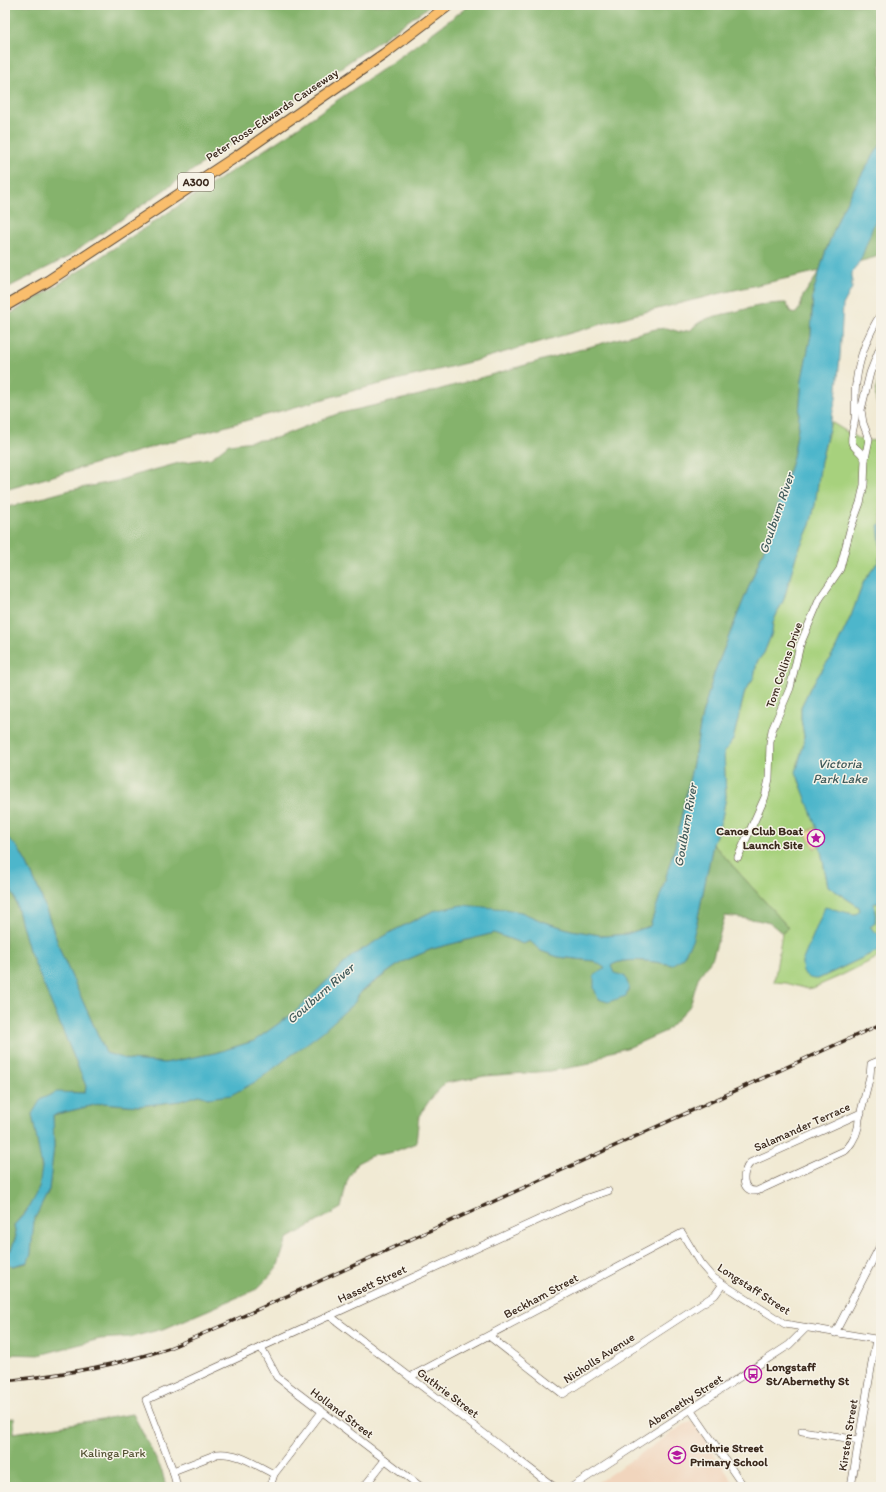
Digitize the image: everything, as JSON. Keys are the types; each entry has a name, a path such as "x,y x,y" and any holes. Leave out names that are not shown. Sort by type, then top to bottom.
{"highway":[{"name":"Peter Ross-Edwards Causeway","path":"5,306 48,281 237,156 384,54 449,5"}],"street":[{"path":"865,459 862,452 851,443 856,410 856,383 868,339 881,314"},
{"path":"858,449 863,448 868,444 869,439 861,414 862,404 870,374 881,346"},
{"path":"853,434 858,431 867,434"},
{"name":"Tom Collins Drive","path":"738,857 765,797 769,779 770,742 772,730 790,688 800,645 820,598 841,564 850,530 862,496 866,469 865,459 868,444"},
{"path":"861,1113 870,1076 871,1064 881,1060"},
{"name":"Salamander Terrace","path":"861,1113 853,1142 846,1150 757,1191 749,1190 746,1187 743,1182 746,1168 750,1163 861,1113"},
{"name":"Hassett Street","path":"173,1471 146,1400 584,1199 608,1191"},
{"name":"Longstaff Street","path":"682,1233 700,1263 712,1277 785,1324 878,1340"},
{"name":"Beckham Street","path":"410,1377 682,1233"},
{"path":"835,1333 881,1244"},
{"name":"Nicholls Avenue","path":"489,1336 563,1394 715,1295 723,1284"},
{"name":"Guthrie Street","path":"330,1316 554,1487"},
{"name":"Abernethy Street","path":"572,1487 692,1410 789,1345 806,1328"},
{"name":"Kirsten Street","path":"851,1487 878,1340"},
{"name":"Holland Street","path":"261,1347 277,1377 421,1487"},
{"path":"692,1410 744,1487"},
{"path":"270,1487 274,1474 322,1412"},
{"path":"802,1431 859,1440"},
{"path":"177,1487 173,1471 217,1454 224,1453 238,1455 274,1474"},
{"path":"364,1487 385,1460"}],"shaded area":[{"name":"Guthrie Street Primary School","path":"692,1422 736,1487 591,1487 687,1423"}],"green space":[{"path":"5,5 431,5 66,258 5,289"},
{"path":"470,5 881,5 881,144 864,170 842,210 825,253 820,271 633,315 474,361 356,390 5,490 5,317 50,290 287,135 401,56"},
{"path":"881,205 881,248 876,257 858,262"},
{"path":"819,272 813,293 811,335 802,379 798,428 793,458 764,549 715,671 702,715 675,846 650,926 627,934 605,936 571,930 544,922 521,912 433,911 393,931 353,955 295,1012 254,1041 215,1053 165,1063 129,1060 106,1053 62,955 40,893 27,864 18,848 5,835 5,508 70,490 117,481 179,463 211,458 229,444 276,438 337,414 420,395 656,329 667,328 680,332 691,330 699,323 709,318 771,304 786,303 790,311 795,314 800,308 803,296"},
{"path":"881,372 881,412 876,403 876,387"},
{"path":"831,422 860,440 881,441 881,553 878,562 864,581 851,616 834,652 810,688 801,707 801,719 804,736 798,763 799,781 811,809 816,826 828,886 859,907 860,912 856,914 849,913 818,979 881,949 881,956 838,977 808,989 786,983 774,982 782,933 787,929 787,926 713,844 722,818 726,797 724,752 733,740 745,691 754,677 757,662 764,653 772,633 773,622 784,599 796,556 810,525 815,505 821,461"},
{"path":"713,844 787,926 787,929 782,933 770,923 725,916 713,957 698,978 690,1006 666,1031 630,1047 607,1053 590,1064 551,1071 485,1076 445,1083 429,1101 419,1116 416,1143 393,1152 371,1156 357,1163 347,1181 341,1208 287,1239 277,1268 257,1289 166,1328 132,1337 100,1339 39,1355 5,1354 5,1264 13,1266 27,1263 31,1253 34,1220 49,1190 54,1146 53,1115 103,1103 139,1106 180,1101 199,1094 208,1098 257,1081 321,1032 355,1002 360,993 402,962 432,949 494,933 523,944 530,941 541,951 558,957 594,961 614,973 611,966 623,961 631,960 658,962 672,965 697,922"},
{"path":"5,877 14,896 29,950 86,1086 85,1093 71,1092 32,1114 41,1160 40,1187 33,1201 14,1225 16,1236 11,1250 5,1251"},
{"path":"881,902 881,936 870,927 875,923 876,911 873,904"},
{"name":"Kalinga Park","path":"133,1414 162,1471 166,1487 5,1487 5,1419 14,1418 14,1433"}],"sand":[{"name":"Canoe Club Boat Launch Site","path":"814,828 821,834 825,843 819,844 815,849 805,833"}],"water":[{"name":"Goulburn River","path":"881,144 881,205 861,259 852,273 852,288 843,305 836,399 821,461 815,505 810,525 796,556 784,599 773,622 772,633 764,653 757,662 754,677 745,691 733,740 724,752 726,797 722,818 713,844 692,941 683,957 672,965 631,960 616,963 611,966 614,973 625,976 629,987 626,996 608,1002 598,999 594,988 594,976 605,968 594,961 558,957 541,951 530,941 523,944 494,933 432,949 402,962 360,992 355,1002 322,1032 257,1081 231,1095 208,1098 199,1095 180,1101 139,1106 103,1103 53,1115 54,1146 49,1190 34,1220 31,1253 28,1262 13,1266 5,1263 5,1251 11,1250 16,1236 14,1225 26,1212 39,1188 42,1167 32,1114 41,1099 57,1092 85,1093 86,1086 29,950 14,896 5,877 5,835 18,848 27,864 40,893 62,955 106,1053 129,1060 165,1063 215,1053 254,1041 295,1012 353,955 393,931 433,911 462,905 505,909 521,912 544,922 571,930 605,936 627,934 650,926 675,846 702,715 715,671 764,549 793,458 798,428 802,379 811,335 813,293 825,253 842,210 864,170"},
{"path":"881,524 881,553 878,525"},
{"name":"Victoria Park Lake","path":"881,553 881,902 873,904 876,911 875,923 870,927 881,936 881,949 818,979 814,979 806,975 802,962 825,907 853,914 860,911 859,907 828,886 816,826 796,772 804,736 801,719 801,707 810,688 834,652 851,616 864,581 878,562"}],"railway":[{"path":"5,1381 68,1373 109,1365 169,1348 228,1323 881,1024"}],"place":[{"name":"Canoe Club Boat Launch Site","path":"816,838"},
{"name":"Longstaff St/Abernethy St","path":"753,1374"},
{"name":"Guthrie Street Primary School","path":"677,1455"}]}
